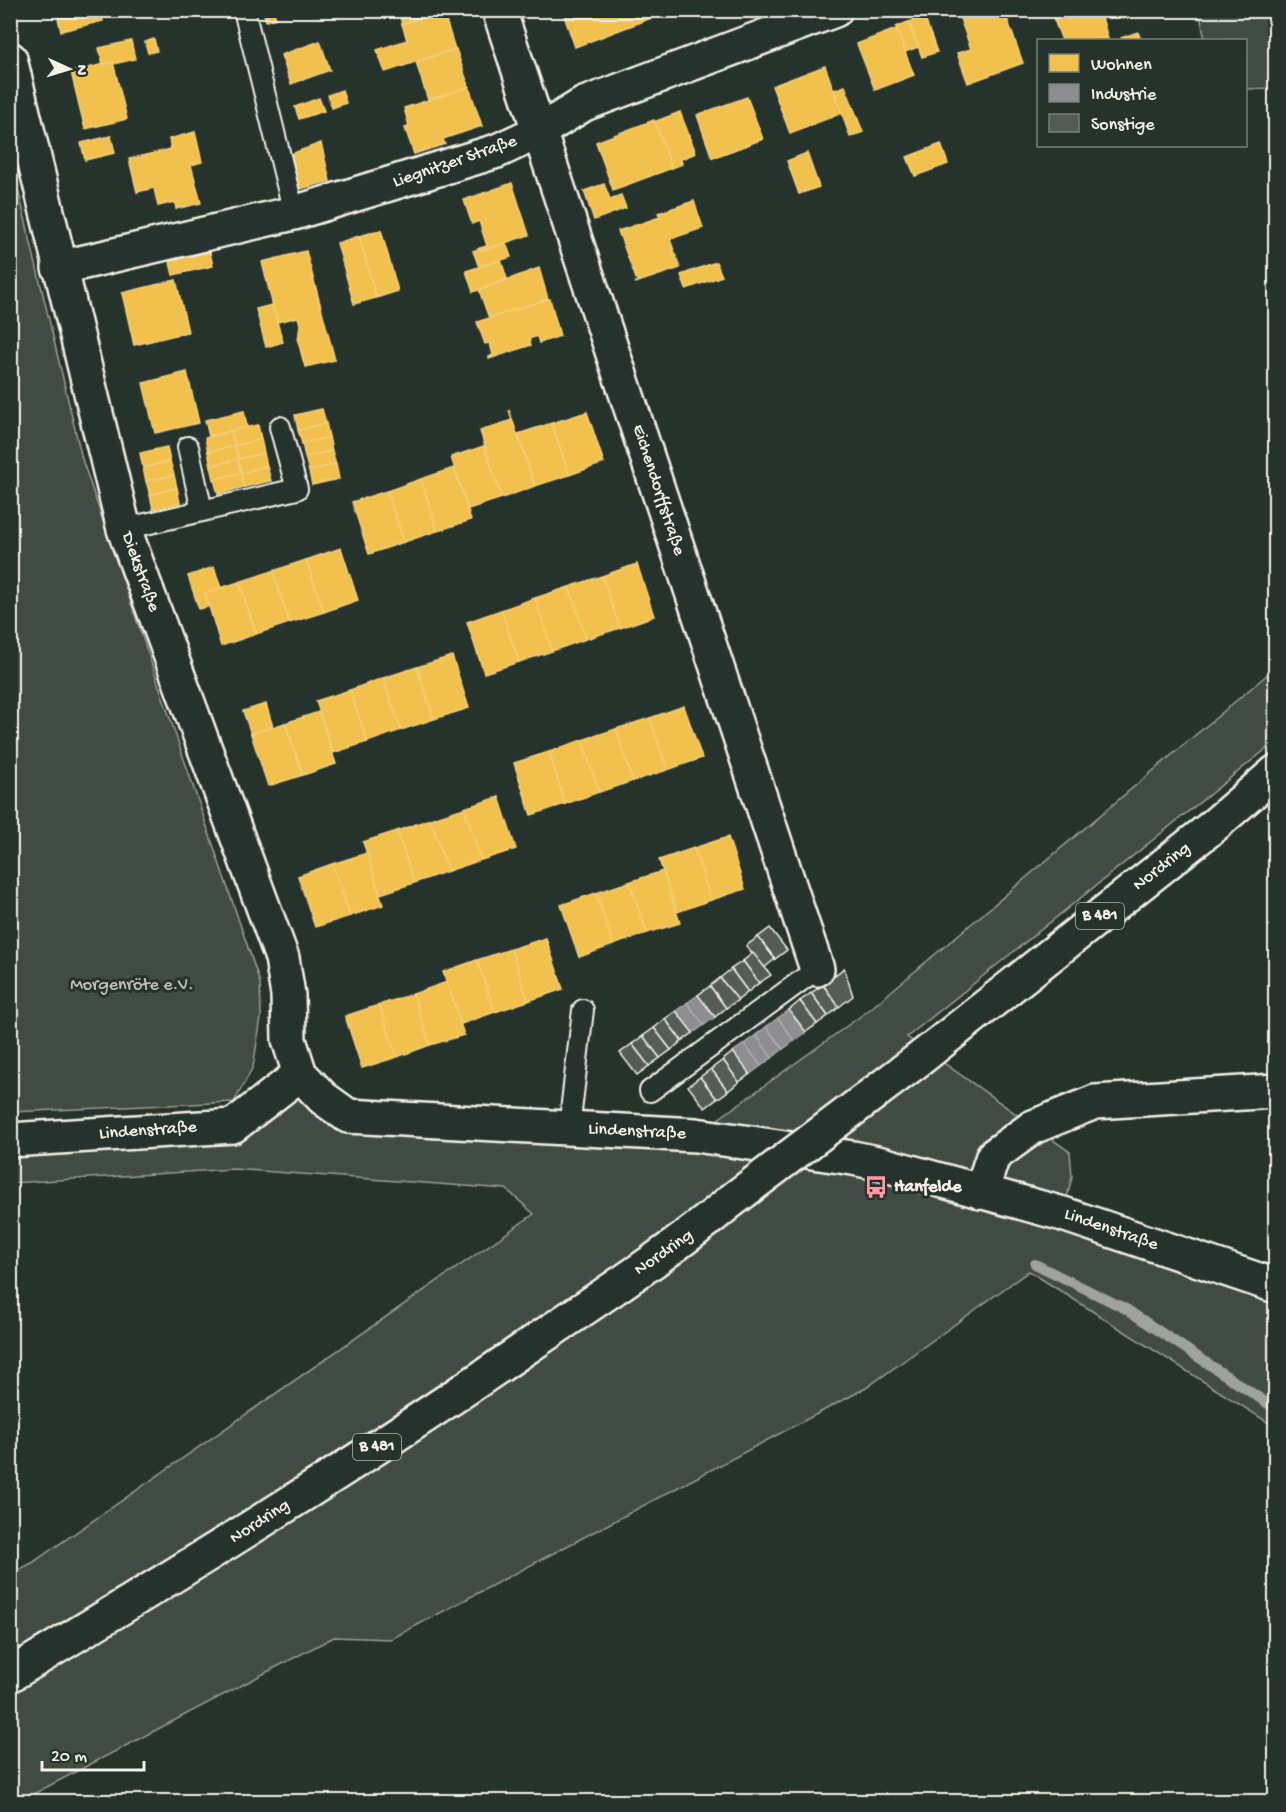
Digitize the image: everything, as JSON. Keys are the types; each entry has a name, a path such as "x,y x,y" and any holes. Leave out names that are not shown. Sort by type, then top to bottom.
{"street":[{"name":"Eichendorffstraße","path":"499,10 817,969"},
{"name":"Liegnitzer Straße","path":"59,267 294,213 497,152 540,131 584,104 835,10"},
{"name":"Diekstraße","path":"10,59 124,530 282,958 288,995 289,1040 300,1074"},
{"name":"Nordring","path":"10,1675 180,1573 439,1408 687,1237 731,1201 922,1058 1211,828 1275,772"},
{"name":"Lindenstraße","path":"10,1140 233,1126 300,1074 323,1098 348,1116 696,1135 882,1164 1063,1214 1275,1287"},
{"path":"981,1192 993,1156 1033,1127 1095,1102 1275,1091"}],"lane":[{"path":"244,10 294,213"},
{"path":"124,530 297,489 280,427"},
{"path":"188,447 202,511"},
{"path":"650,1091 817,969"},
{"path":"569,1128 583,1010"}],"green space":[{"path":"1199,11 1274,11 1275,88 1247,89 1247,39 1205,39"},
{"name":"Morgenröte e.V.","path":"11,159 82,459 260,983 261,1018 253,1067 234,1102 11,1112"},
{"path":"1275,668 1275,742 907,1037 1070,1152 1072,1177 1063,1214 1275,1286 1275,1427 1029,1271 866,1388 391,1639 334,1637 20,1801 11,1801 11,1574 32,1563 534,1214 506,1189 233,1169 11,1183 11,1140 233,1126 300,1074 323,1098 696,1135 869,1010"}],"building: Wohnen":[{"path":"56,10 101,10 103,21 61,31"},
{"path":"263,10 273,10 276,18 266,21"},
{"path":"398,10 443,10 402,24"},
{"path":"562,10 667,10 667,12 575,47"},
{"path":"957,10 1004,10 1023,63 968,83 957,53 971,49"},
{"path":"1050,10 1100,10 1108,39 1062,39"},
{"path":"1127,10 1161,10 1129,18"},
{"path":"443,11 455,49 385,72 377,50 407,40 402,24"},
{"path":"924,16 937,52 922,57 909,22"},
{"path":"908,22 918,47 905,52 896,27"},
{"path":"896,29 914,75 875,90 857,44"},
{"path":"1138,32 1141,39 1122,39"},
{"path":"154,39 157,51 148,53 145,42"},
{"path":"131,41 135,59 103,64 99,48"},
{"path":"320,41 330,70 291,84 281,55"},
{"path":"456,49 469,87 428,100 416,62"},
{"path":"113,62 127,119 85,129 71,72"},
{"path":"825,66 842,113 790,133 772,86"},
{"path":"845,86 863,132 850,137 834,90"},
{"path":"469,87 482,126 443,139 445,144 414,154 405,128 409,126 404,108"},
{"path":"342,90 346,103 332,108 328,95"},
{"path":"747,97 763,139 712,158 697,115"},
{"path":"319,98 324,111 299,119 295,107"},
{"path":"680,112 696,153 681,159 682,164 672,168 654,122"},
{"path":"654,120 672,168 613,190 596,142"},
{"path":"195,132 202,162 191,165 201,203 176,209 175,202 158,206 154,188 137,192 129,159 171,149 169,139"},
{"path":"111,136 115,153 85,160 81,143"},
{"path":"321,143 330,181 296,190 288,155"},
{"path":"941,144 948,164 915,176 907,157"},
{"path":"807,153 819,187 799,194 787,161"},
{"path":"512,183 529,235 481,251 480,248 487,246 479,221 472,224 464,200"},
{"path":"604,184 610,199 621,195 626,208 594,220 584,191"},
{"path":"694,201 703,228 670,239 680,268 635,283 637,281 618,231 660,217 658,213"},
{"path":"381,230 398,291 376,298 359,236"},
{"path":"359,236 376,298 354,304 337,243"},
{"path":"506,243 511,257 479,267 473,251 480,248 481,251"},
{"path":"209,248 213,266 173,275 169,258"},
{"path":"306,251 335,360 305,367 298,341 300,324 298,317 277,322 262,262"},
{"path":"501,260 507,279 473,292 466,271"},
{"path":"716,262 722,276 686,289 681,275"},
{"path":"539,268 548,299 489,318 479,290"},
{"path":"176,280 188,332 134,345 122,293"},
{"path":"550,299 560,336 539,343 537,336 529,339 531,345 489,359 493,355 490,343 485,344 477,322"},
{"path":"272,305 283,342 266,347 256,309"},
{"path":"187,372 199,423 155,433 143,383"},
{"path":"322,409 326,423 298,430 295,415"},
{"path":"509,410 535,486 502,498 480,431 512,420"},
{"path":"244,411 247,427 209,436 205,420"},
{"path":"587,412 604,463 569,475 552,423"},
{"path":"326,423 329,437 302,443 298,430"},
{"path":"552,423 569,475 535,486 518,434"},
{"path":"258,425 261,439 235,446 231,431"},
{"path":"231,431 235,446 208,452 205,438"},
{"path":"329,437 332,451 305,457 302,443"},
{"path":"261,439 264,453 238,459 235,446"},
{"path":"235,446 238,459 211,466 208,452"},
{"path":"484,446 502,498 468,509 451,457"},
{"path":"167,447 170,461 143,468 140,453"},
{"path":"332,451 336,464 309,471 305,457"},
{"path":"264,453 267,466 241,473 238,459"},
{"path":"238,459 241,473 214,479 211,466"},
{"path":"170,461 174,475 146,481 143,468"},
{"path":"336,464 339,479 312,485 309,471"},
{"path":"267,466 271,481 244,487 241,473"},
{"path":"454,468 471,520 437,531 421,479"},
{"path":"241,473 244,487 218,494 214,479"},
{"path":"174,475 177,488 150,495 146,481"},
{"path":"421,479 437,531 404,542 387,491"},
{"path":"177,488 180,503 153,509 150,495"},
{"path":"387,491 404,542 369,554 352,502"},
{"path":"341,548 358,600 324,612 306,560"},
{"path":"306,560 324,612 289,623 273,571"},
{"path":"637,564 654,616 620,628 602,576"},
{"path":"214,567 221,588 205,593 208,607 199,609 188,576"},
{"path":"273,571 289,623 256,634 239,582"},
{"path":"602,576 620,628 586,639 569,587"},
{"path":"239,582 256,634 221,646 205,593"},
{"path":"569,587 586,639 552,651 535,598"},
{"path":"535,598 552,651 519,662 501,610"},
{"path":"501,610 519,662 484,673 467,622"},
{"path":"452,656 469,708 434,719 417,667"},
{"path":"417,667 434,719 401,730 383,678"},
{"path":"383,678 401,730 367,742 350,690"},
{"path":"350,690 367,742 333,753 316,701"},
{"path":"266,704 273,727 251,734 243,711"},
{"path":"684,706 702,758 667,770 650,718"},
{"path":"319,712 336,764 303,775 285,723"},
{"path":"650,718 667,770 633,781 616,729"},
{"path":"285,723 303,775 268,786 251,734"},
{"path":"616,729 633,781 599,792 582,740"},
{"path":"582,740 599,792 565,804 549,752"},
{"path":"549,752 565,804 531,815 514,763"},
{"path":"499,797 516,849 481,860 464,808"},
{"path":"464,808 481,860 448,871 430,819"},
{"path":"430,819 448,871 414,883 397,831"},
{"path":"397,831 414,883 380,894 363,842"},
{"path":"728,837 745,889 711,900 694,848"},
{"path":"694,848 711,900 677,912 659,860"},
{"path":"367,853 383,905 350,916 332,864"},
{"path":"332,864 350,916 315,927 298,876"},
{"path":"663,871 680,923 647,933 629,882"},
{"path":"629,882 647,933 613,945 596,893"},
{"path":"596,893 613,945 579,957 561,905"},
{"path":"546,938 563,989 528,1001 511,949"},
{"path":"511,949 528,1001 495,1012 477,960"},
{"path":"477,960 495,1012 461,1024 443,972"},
{"path":"447,982 464,1035 430,1045 413,994"},
{"path":"413,994 430,1045 397,1057 379,1005"},
{"path":"379,1005 397,1057 362,1068 345,1016"}],"building: Industrie":[{"path":"698,995 715,1017 704,1025 687,1003"},
{"path":"687,1003 704,1025 693,1033 676,1011"},
{"path":"789,1010 806,1032 794,1041 778,1018"},
{"path":"778,1018 794,1041 783,1049 766,1027"},
{"path":"766,1027 783,1049 772,1058 756,1035"},
{"path":"756,1035 772,1058 761,1066 744,1044"},
{"path":"744,1044 761,1066 750,1074 733,1052"}],"building: Sonstige":[{"path":"770,928 787,950 775,959 758,937"},
{"path":"758,937 775,959 764,968 746,946"},
{"path":"753,953 771,975 759,983 743,961"},
{"path":"743,961 759,983 748,992 731,969"},
{"path":"844,968 853,996 839,1007 823,985"},
{"path":"731,969 748,992 738,1000 720,978"},
{"path":"720,978 738,1000 726,1008 710,986"},
{"path":"823,985 839,1007 828,1016 811,993"},
{"path":"710,986 726,1008 715,1017 698,995"},
{"path":"811,993 828,1016 817,1024 800,1001"},
{"path":"800,1001 817,1024 806,1032 789,1010"},
{"path":"676,1011 693,1033 682,1041 665,1019"},
{"path":"665,1019 682,1041 671,1050 654,1028"},
{"path":"654,1028 671,1050 660,1058 643,1036"},
{"path":"643,1036 660,1058 649,1066 632,1044"},
{"path":"632,1044 649,1066 637,1075 620,1053"},
{"path":"733,1052 750,1074 739,1082 723,1060"},
{"path":"723,1060 739,1082 728,1091 711,1069"},
{"path":"711,1069 728,1091 717,1099 700,1077"},
{"path":"700,1077 717,1099 705,1108 688,1086"}],"waterway":[{"path":"1035,1264 1126,1309 1276,1409"}],"place":[{"name":"Hanfelde","path":"876,1187"}]}
